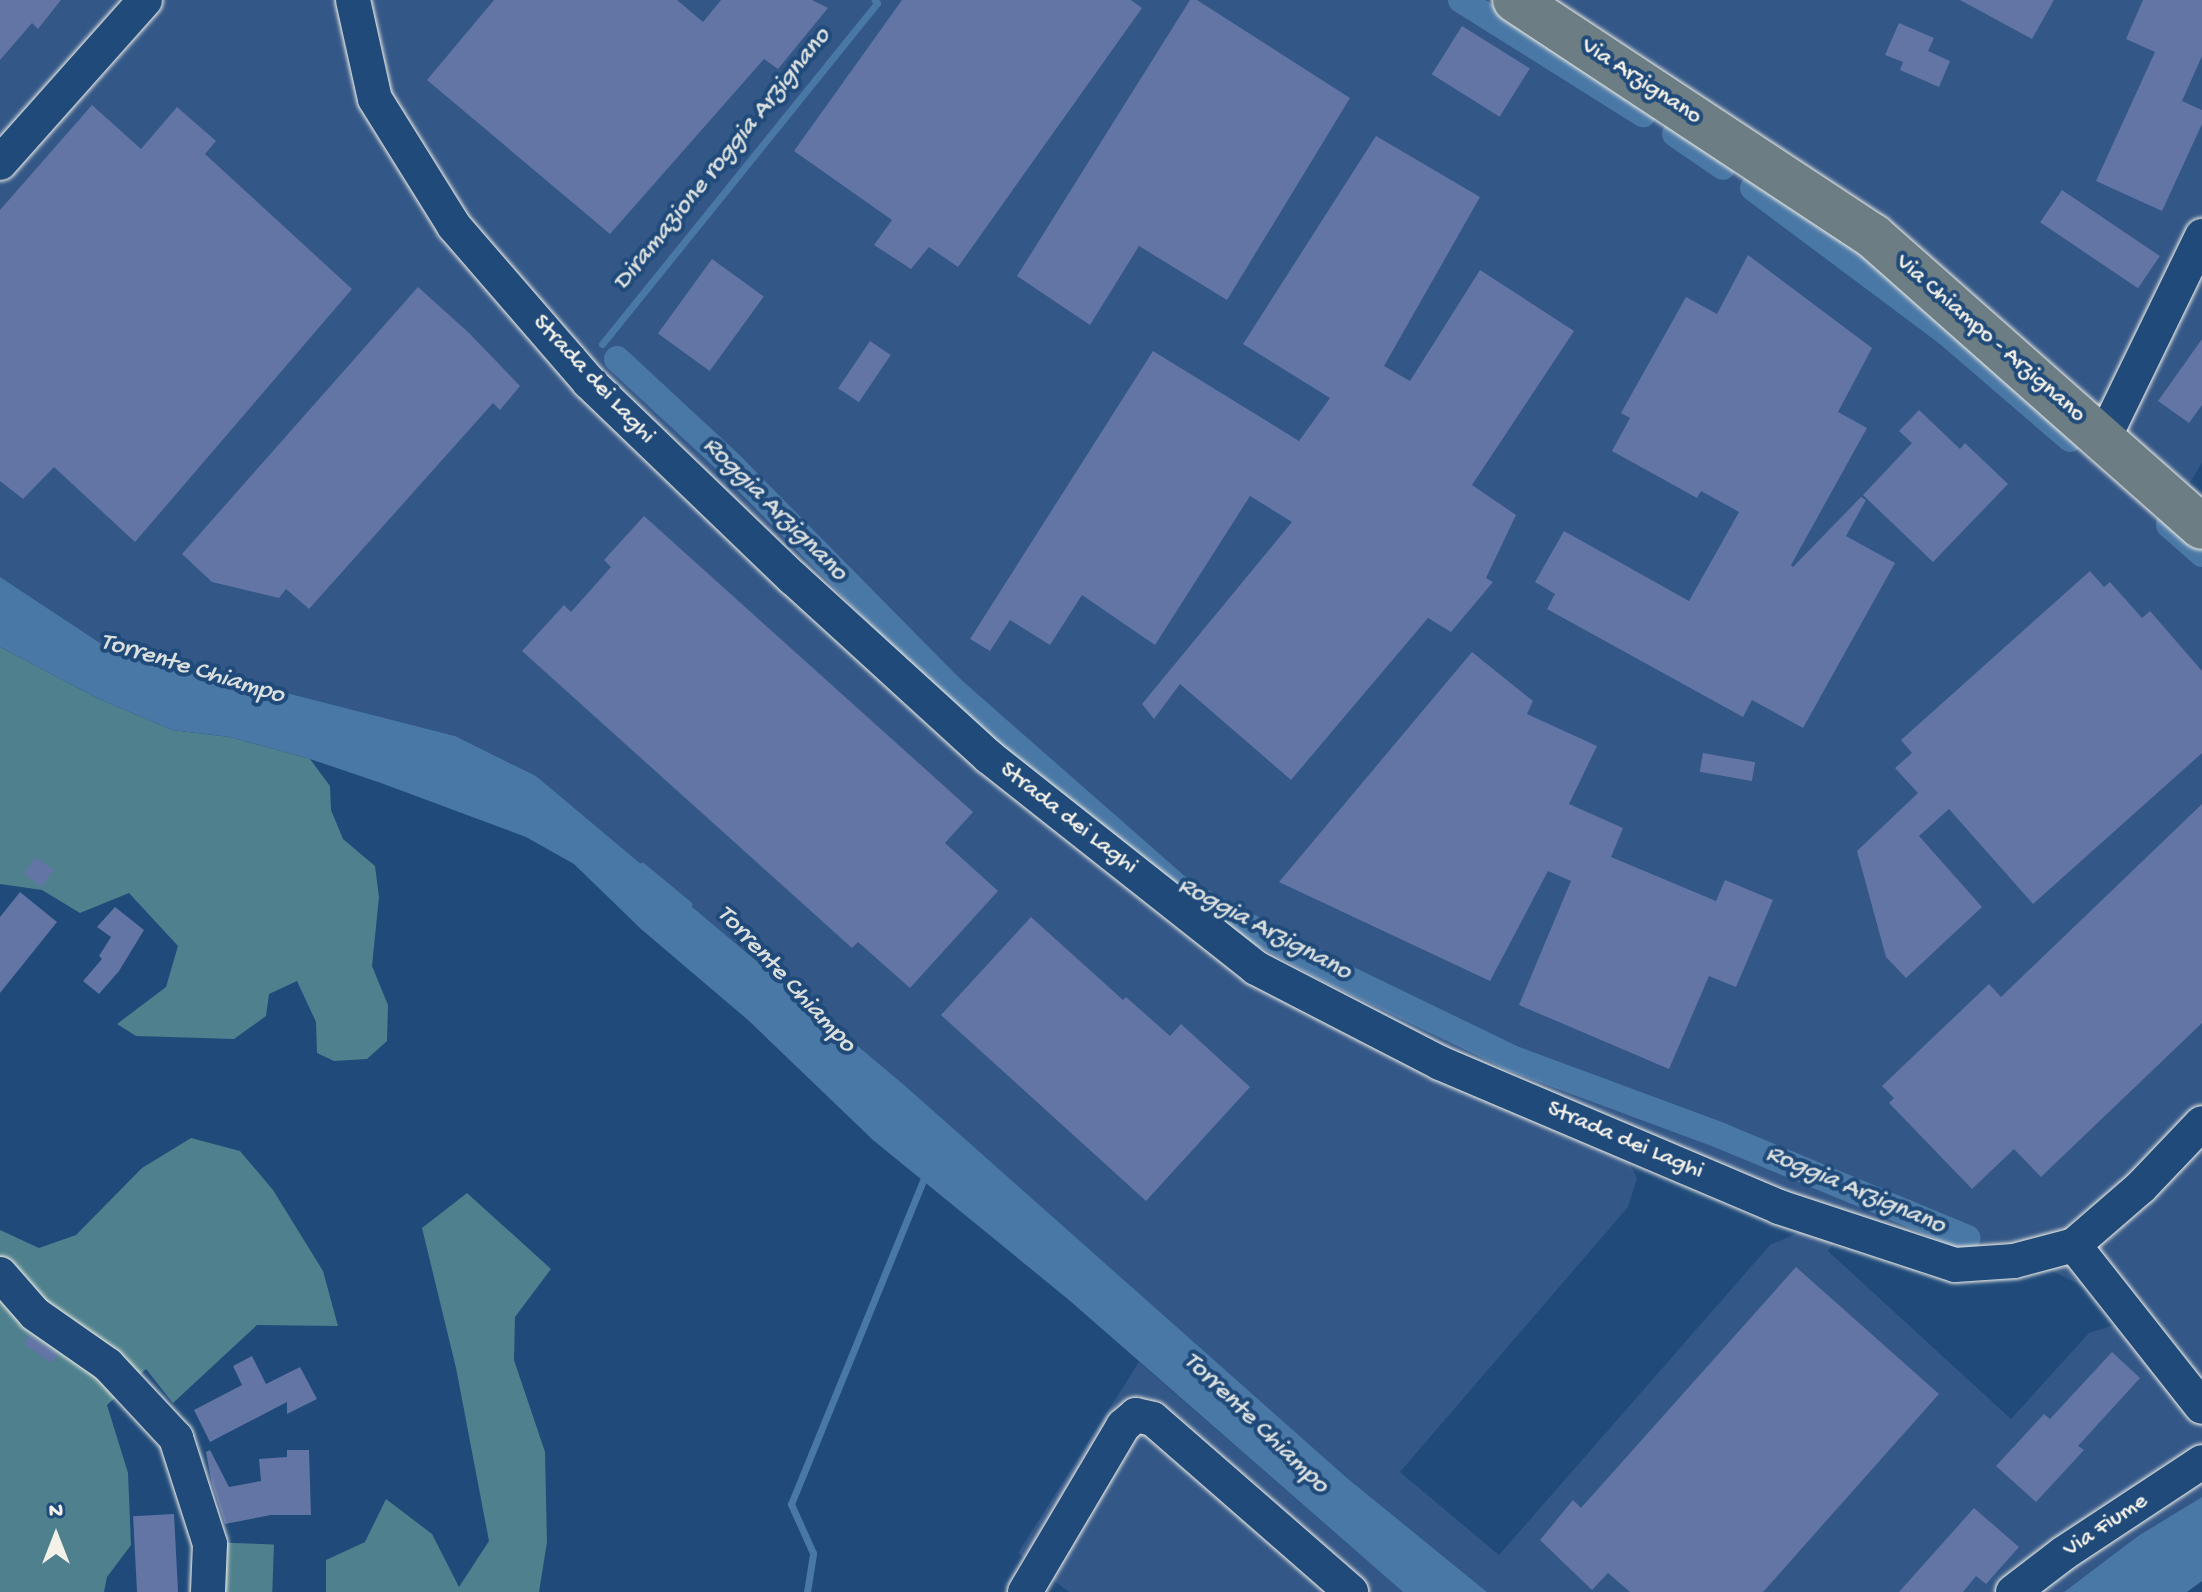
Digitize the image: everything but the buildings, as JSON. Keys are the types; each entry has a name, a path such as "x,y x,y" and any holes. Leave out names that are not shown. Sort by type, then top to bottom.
{"main road":[{"name":"Via Arzignano","path":"1515,0 1767,164"},
{"name":"Via Chiampo - Arzignano","path":"1767,164 1873,236 2202,527"}],"street":[{"path":"0,163 145,0"},
{"name":"Strada dei Laghi","path":"353,0 375,99 454,226 589,382 793,578 989,757 1256,968 1440,1063 1779,1207 1853,1234 1955,1265 2014,1261 2074,1245 2141,1187 2202,1123"},
{"path":"2103,440 2202,236"},
{"path":"2074,1245 2202,1407"},
{"path":"0,1274 35,1314 108,1365 176,1438 210,1544 208,1592"},
{"path":"1025,1592 1123,1426 1136,1415 1153,1419 1351,1592"},
{"name":"Via Fiume","path":"2013,1592 2064,1553 2202,1462"}],"shaded area":[{"path":"0,0 2202,0 2202,463 2189,484 2202,495 2202,1497 2138,1536 2064,1592 1487,1592 1347,1478 903,1084 536,776 455,736 105,647 0,577","holes":["1627,1158 1801,1231 1770,1245 1499,1555 1400,1472 1628,1207 1637,1178","1838,1237 1909,1269 1975,1276 2052,1271 2086,1288 2117,1324 2089,1333 2011,1419 1828,1251"]},
{"path":"1139,1362 1403,1592 1069,1592 1018,1553"}],"green space":[{"path":"0,647 99,699 172,730 230,737 310,759 330,786 331,810 343,839 375,866 379,897 372,966 388,1005 387,1041 367,1059 334,1061 317,1053 316,1022 297,981 269,994 266,1016 234,1039 136,1036 117,1024 166,987 178,946 129,893 80,913 42,890 0,884"},
{"path":"191,1138 240,1151 273,1190 323,1271 338,1326 257,1325 173,1403 146,1369 107,1405 128,1473 131,1545 107,1577 104,1592 0,1592 0,1230 39,1248 76,1235 142,1168"},
{"path":"467,1193 551,1269 515,1317 514,1360 545,1452 547,1542 539,1592 326,1592 326,1560 365,1542 386,1499 432,1534 459,1587 489,1541 456,1368 422,1228"},
{"path":"203,1542 274,1544 272,1592 201,1592"}],"water":[{"path":"0,577 106,647 455,736 536,776 903,1084 1347,1478 1487,1592 1403,1592 1069,1300 873,1140 748,1020 641,929 574,864 526,837 381,783 230,737 172,730 99,699 0,647"},
{"path":"2202,1497 2202,1581 2187,1592 2064,1592 2138,1536"}],"waterway":[{"name":"Diramazione roggia Arzignano","path":"602,344 877,3 875,0"},
{"path":"1461,0 1643,114"},
{"path":"1675,134 1723,167"},
{"path":"1753,188 1948,334 2070,439"},
{"name":"Roggia Arzignano","path":"617,359 732,466 952,689 1181,890 1332,971 1514,1059 1719,1135 1968,1238"},
{"path":"2169,525 2202,554"},
{"name":"Torrente Chiampo","path":"642,866 688,904"},
{"path":"807,1592 813,1553 791,1504 926,1174"}]}
